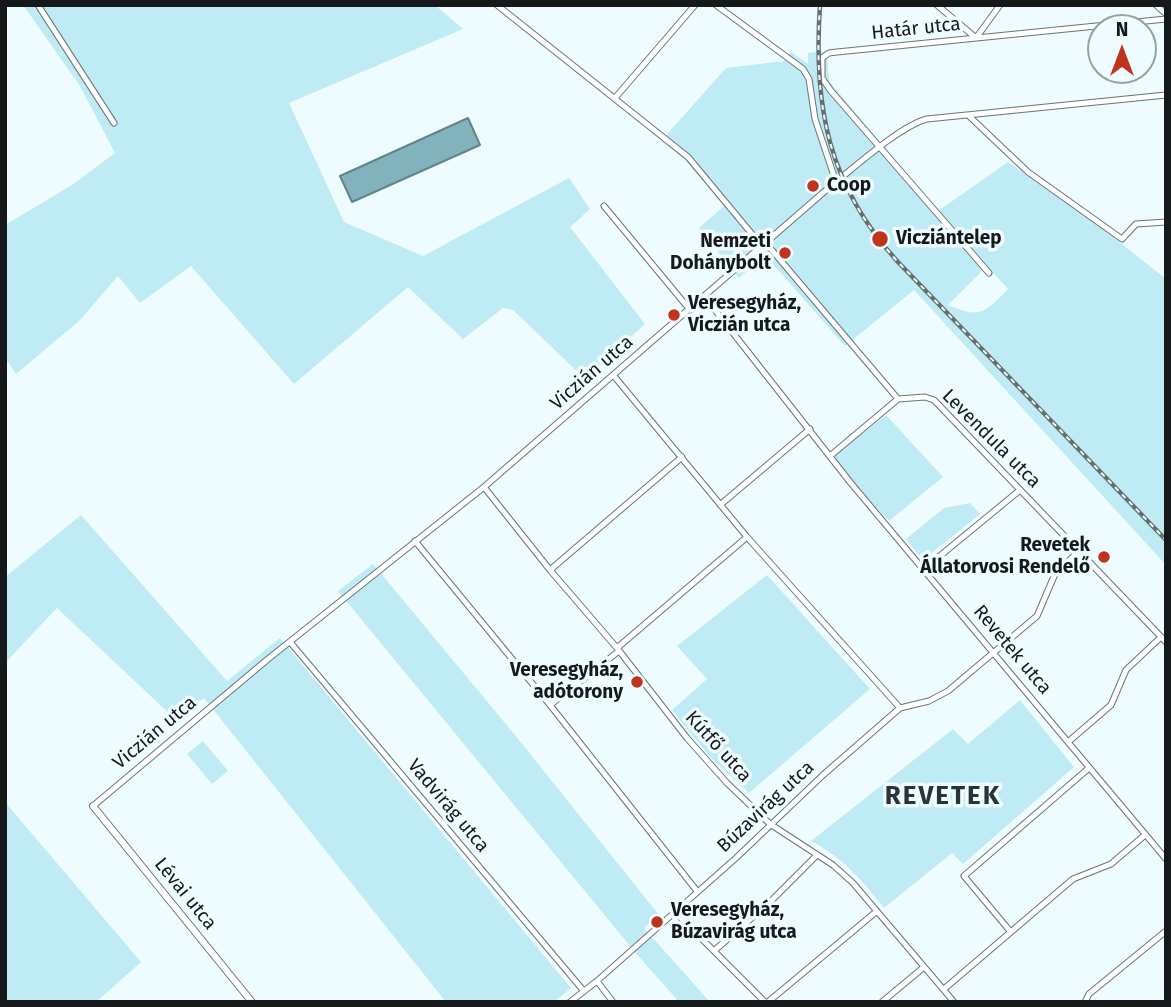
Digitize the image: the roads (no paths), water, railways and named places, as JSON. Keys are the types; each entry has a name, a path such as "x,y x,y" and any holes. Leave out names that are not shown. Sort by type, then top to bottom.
{"street":[{"path":"38,5 114,122"},
{"path":"497,5 688,157 898,399 830,456"},
{"path":"615,98 695,5"},
{"path":"716,5 800,64 808,79 815,118 836,182"},
{"path":"937,5 976,38 1000,5"},
{"path":"1156,5 1166,16"},
{"name":"Határ utca","path":"880,147 822,78 822,58 829,53 1166,16"},
{"name":"Viczián utca","path":"93,806 290,642 484,487 763,244 880,147 921,121 1166,95"},
{"path":"969,116 1028,172 1122,239 1136,225 1166,222"},
{"path":"880,147 989,273"},
{"path":"604,206 690,310"},
{"name":"Revetek utca","path":"704,296 830,456 1166,859"},
{"path":"614,376 747,537 900,709"},
{"name":"Levendula utca","path":"898,399 925,397 934,400 1163,640"},
{"path":"720,505 810,429"},
{"path":"550,570 681,457"},
{"name":"Kútfő utca","path":"484,487 687,738 727,783 770,824 853,883 954,1002"},
{"path":"924,569 1020,490"},
{"path":"550,705 618,650 747,537"},
{"path":"415,541 550,705 697,891"},
{"name":"Búzavirág utca","path":"570,1002 736,858 770,824 900,709 929,701 948,691 1037,616 1055,574 1079,551"},
{"path":"1068,742 1111,705 1126,670 1163,640"},
{"name":"Vadvirág utca","path":"290,642 583,990"},
{"path":"1010,931 964,876 1089,768"},
{"name":"Lévai utca","path":"93,806 252,1002"},
{"path":"944,989 1073,878 1111,864 1145,835"},
{"path":"715,950 771,901 817,855"},
{"path":"675,912 766,1002 877,911"},
{"path":"1085,1002 1089,994 1166,931"},
{"path":"882,1002 924,968"},
{"path":"597,981 613,1002"}],"railway":[{"path":"820,5 818,42 823,110 830,142 855,204 898,262 1166,540"}],"place":[{"name":"Coop","path":"813,186"},
{"name":"Vicziántelep","path":"880,239"},
{"name":"Nemzeti Dohánybolt","path":"785,253"},
{"name":"Veresegyház, Viczián utca","path":"674,315"},
{"name":"Revetek Állatorvosi Rendelő","path":"1104,557"},
{"name":"Veresegyház, adótorony","path":"637,682"},
{"name":"Veresegyház, Búzavirág utca","path":"657,922"}],"district":[{"name":"REVETEK","path":"943,797"}]}
